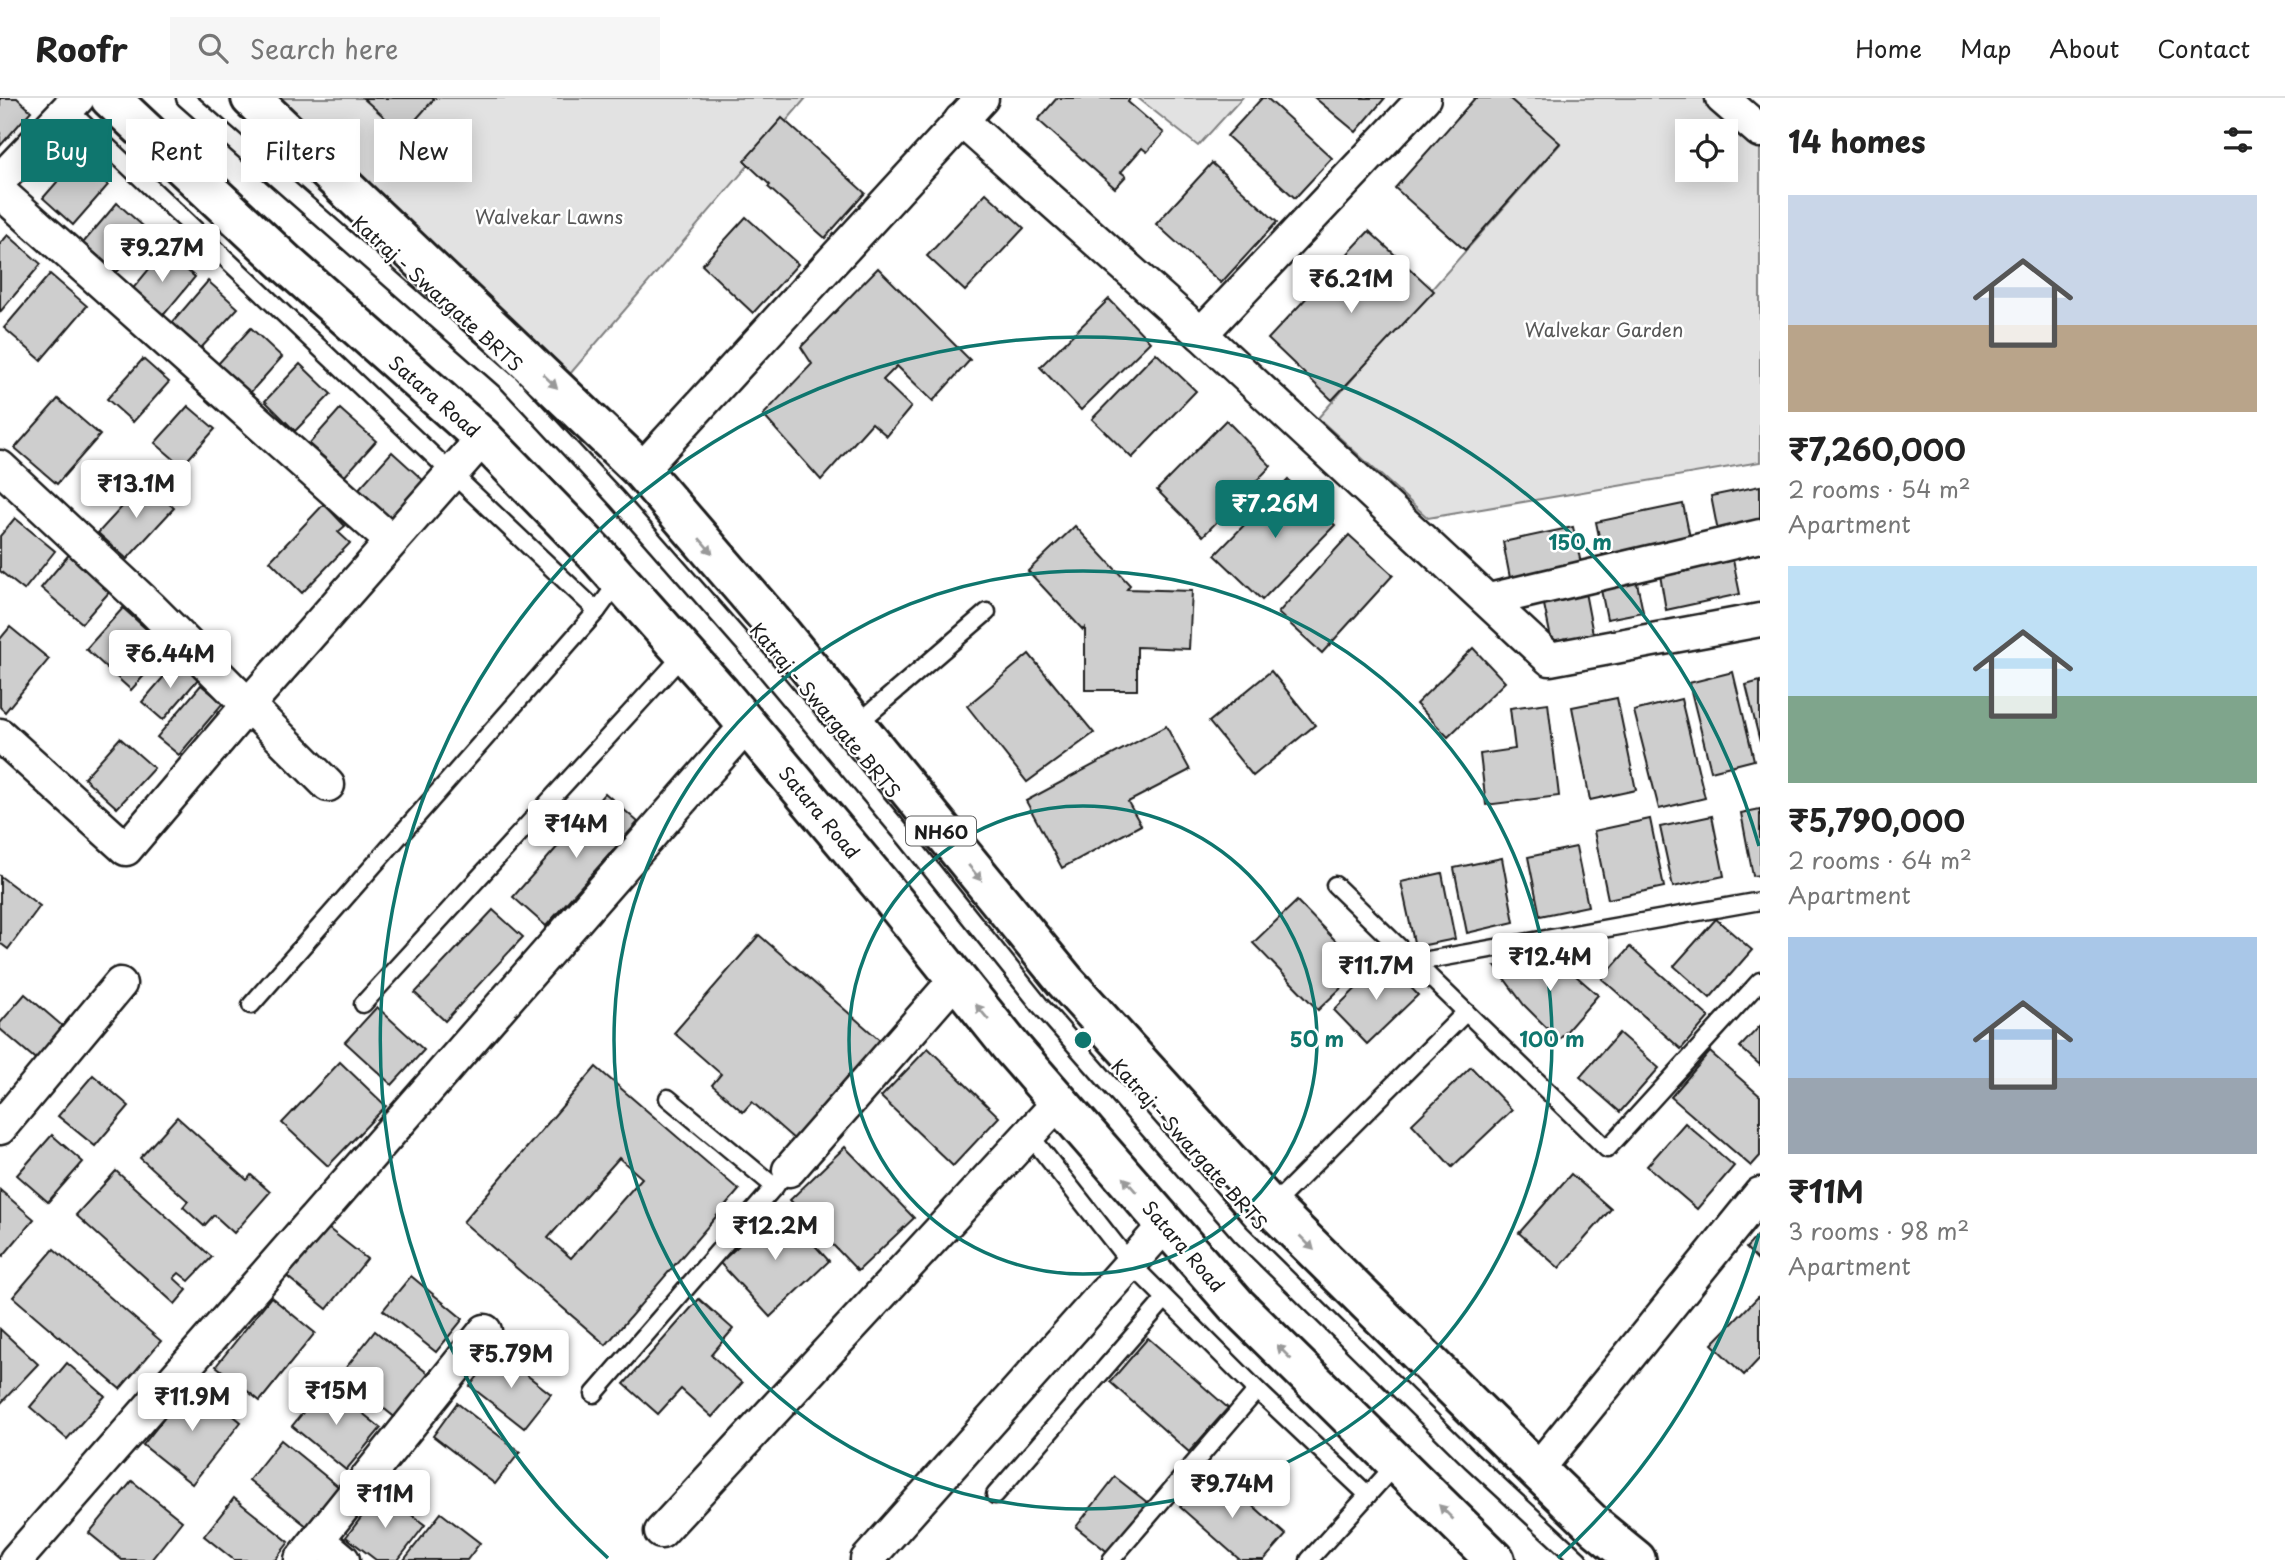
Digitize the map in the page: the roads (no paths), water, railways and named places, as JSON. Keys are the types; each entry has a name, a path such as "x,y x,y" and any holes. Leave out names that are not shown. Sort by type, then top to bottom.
{"highway":[{"name":"Satara Road","path":"110,98 298,274 483,438 620,580 747,725 885,890 955,980 1236,1305 1494,1560"},
{"name":"NH60","path":"251,98 528,359 641,470 771,621 1065,981 1271,1207 1597,1528 1636,1560"}],"street":[{"path":"1201,334 1424,98"},
{"path":"1722,98 1760,131"},
{"path":"0,180 73,103"},
{"path":"641,470 971,109 1201,334 1550,659 1760,620"},
{"path":"0,192 391,541"},
{"path":"0,734 126,849 451,471 483,438"},
{"path":"0,467 152,609 328,785"},
{"path":"1489,600 1760,536"},
{"path":"16,1560 747,725"},
{"path":"782,1178 955,980"},
{"path":"0,1128 120,984"},
{"path":"661,1532 1059,1102"},
{"path":"1536,1469 1760,1194"},
{"path":"867,1560 1165,1225"},
{"path":"343,1560 309,1550 485,1331"}],"lane":[{"name":"Katraj - Swargate BRTS","path":"185,98 509,383 617,499 746,646 907,839 1039,1004 1241,1234 1472,1461 1579,1560"},
{"path":"73,103 597,611"},
{"path":"251,1006 597,611 620,580"},
{"path":"855,726 987,612"},
{"path":"363,1004 685,653"},
{"path":"1335,885 1607,1149 1760,981"},
{"path":"1417,962 1760,901"},
{"path":"1271,1207 1466,1012"},
{"path":"594,1394 782,1178 668,1098"},
{"path":"1029,1134 1129,1263 1368,1495"},
{"path":"995,1495 1165,1298"},
{"path":"1111,1560 1257,1390"},
{"path":"1309,1560 1396,1464"}],"park label":[{"name":"Walvekar Lawns","path":"549,216"},
{"name":"Walvekar Garden","path":"1604,329"}]}
